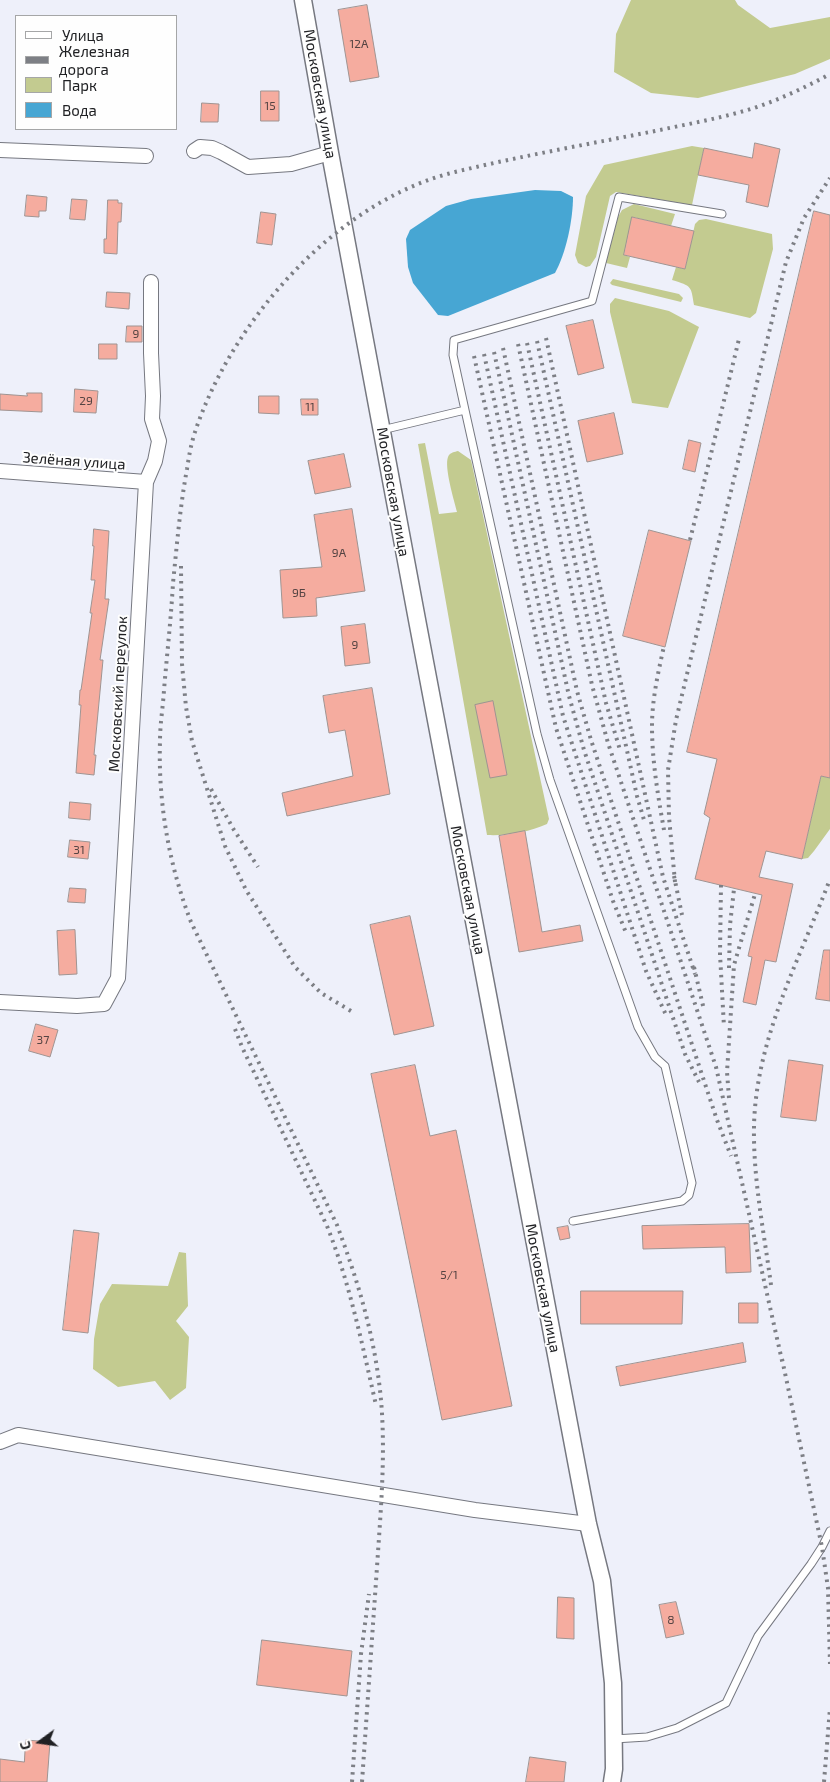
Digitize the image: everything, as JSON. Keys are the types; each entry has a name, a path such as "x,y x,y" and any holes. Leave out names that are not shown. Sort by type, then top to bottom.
{"street":[{"name":"Московская улица","path":"303,0 330,153 588,1524 602,1581 613,1683 614,1769 612,1782"},
{"path":"194,151 200,147 212,148 248,167 291,164 330,153"},
{"path":"0,150 146,156"},
{"name":"Московский переулок","path":"0,1002 77,1006 104,1004 118,978 146,482 156,461 159,441 152,419 152,282"},
{"name":"Зелёная улица","path":"0,471 146,482"},
{"path":"0,1442 18,1435 474,1510 588,1524"}],"lane":[{"path":"572,1221 664,1206 682,1201 689,1194 692,1183 665,1066 655,1056 638,1027 550,780 537,734 453,355 454,340 592,301 619,198 722,214"},
{"path":"382,431 465,410"},
{"path":"614,1739 647,1737 669,1730 726,1703 758,1636 815,1558 830,1531"}],"green space":[{"path":"631,0 735,0 738,5 770,28 830,17 830,59 795,74 698,98 651,93 614,72 616,34"},
{"path":"692,146 704,148 692,205 616,192 610,196 596,257 590,266 586,267 578,263 575,255 586,196 604,165"},
{"path":"634,204 675,214 671,226 633,217 624,255 630,257 627,268 606,263 618,217 622,210"},
{"path":"706,219 772,234 773,249 756,313 750,318 694,305 691,290 687,286 672,280 676,267 685,269 695,224 699,220"},
{"path":"613,279 679,294 683,298 681,302 612,285 610,283"},
{"path":"615,298 669,311 699,327 668,408 632,403 610,312 610,304"},
{"path":"425,443 439,514 457,512 448,476 447,462 449,455 458,451 471,460 549,819 547,824 540,827 510,834 487,835 418,444"},
{"path":"821,776 830,778 830,829 808,858 802,859"},
{"path":"179,1252 186,1253 188,1306 176,1321 189,1337 186,1388 170,1400 155,1381 118,1387 93,1369 94,1339 100,1304 112,1284 168,1286"}],"water":[{"path":"535,190 561,191 573,197 568,236 555,273 448,316 438,315 413,283 408,267 406,239 410,230 446,206 471,199"}],"building":[{"path":"367,5 379,77 350,82 338,10"},
{"path":"261,91 279,91 279,121 261,121"},
{"path":"202,103 219,104 218,122 201,122"},
{"path":"755,143 780,149 768,207 746,202 749,185 698,175 704,148 752,158"},
{"path":"27,195 47,197 46,211 39,211 39,217 25,216"},
{"path":"72,199 87,200 85,220 70,219"},
{"path":"108,200 118,200 118,203 122,203 121,222 118,222 117,254 104,253"},
{"path":"814,211 830,215 830,778 821,776 802,859 766,851 759,877 793,884 776,962 765,960 756,1005 743,1002 752,957 748,956 762,895 695,879 710,818 704,814 717,759 687,752"},
{"path":"261,212 276,214 272,245 257,243"},
{"path":"632,217 694,231 685,269 624,255"},
{"path":"107,292 130,293 129,309 106,307"},
{"path":"593,320 604,368 578,375 566,326"},
{"path":"127,326 142,326 142,342 126,342"},
{"path":"99,344 117,344 117,359 99,359"},
{"path":"75,389 98,391 96,413 74,412"},
{"path":"27,393 42,393 42,412 0,410 0,394 27,396"},
{"path":"259,396 279,396 279,414 259,413"},
{"path":"301,399 318,399 318,415 302,415"},
{"path":"614,413 623,454 587,462 578,421"},
{"path":"689,440 701,443 695,472 683,469"},
{"path":"344,454 351,487 315,494 308,461"},
{"path":"352,509 365,591 316,598 317,616 283,618 280,570 322,567 314,515"},
{"path":"94,529 109,531 105,599 109,599 100,660 103,660 94,755 96,755 94,775 76,773 81,705 79,705 80,690 95,580 91,580"},
{"path":"649,530 691,541 665,647 623,636"},
{"path":"365,624 370,663 345,666 341,627"},
{"path":"372,688 390,794 287,816 282,793 353,776 345,730 329,733 323,696"},
{"path":"493,701 507,775 490,778 475,705"},
{"path":"70,802 91,804 90,820 69,818"},
{"path":"525,831 542,932 580,925 583,941 519,952 499,836"},
{"path":"70,840 90,842 88,859 68,857"},
{"path":"70,888 86,889 85,903 68,902"},
{"path":"410,916 434,1026 394,1035 370,925"},
{"path":"75,930 77,974 59,975 57,931"},
{"path":"824,950 830,950 830,1001 816,999"},
{"path":"36,1024 58,1030 50,1057 29,1051"},
{"path":"789,1060 823,1065 816,1121 781,1117"},
{"path":"415,1065 430,1136 456,1130 512,1406 442,1420 371,1074"},
{"path":"749,1224 751,1272 726,1273 725,1247 643,1249 642,1226"},
{"path":"568,1226 570,1238 560,1240 557,1228"},
{"path":"74,1230 99,1233 88,1333 63,1330"},
{"path":"581,1291 683,1291 682,1324 581,1324"},
{"path":"739,1303 758,1303 758,1323 739,1323"},
{"path":"743,1343 746,1362 620,1386 616,1367"},
{"path":"558,1597 574,1598 574,1639 557,1638"},
{"path":"676,1602 684,1634 666,1638 659,1605"},
{"path":"262,1640 352,1651 347,1696 257,1685"},
{"path":"26,1740 50,1742 47,1782 0,1782 0,1759 24,1762"},
{"path":"530,1757 566,1762 564,1782 526,1782"}],"railway":[{"path":"362,1782 382,1474 383,1428 379,1382 372,1341 351,1263 337,1225 191,922 171,856 163,810 160,728 179,526 192,441 212,390 235,348 263,308 295,270 331,237 370,209 412,187 455,172 730,115 774,101 830,74"},
{"path":"675,882 669,817 668,770 676,720 786,262 804,218 830,178"},
{"path":"546,338 663,877 695,974"},
{"path":"690,540 739,339"},
{"path":"537,341 637,796 644,820"},
{"path":"527,343 606,703 620,750"},
{"path":"518,344 592,685 608,743 716,1067 783,1365"},
{"path":"503,348 577,691 591,740 717,1120 731,1156"},
{"path":"494,352 569,696 584,750 685,1054 699,1082"},
{"path":"484,354 563,716 646,971 666,1015"},
{"path":"474,356 556,728 613,901 627,935"},
{"path":"181,566 182,664 186,707 192,741 225,846 246,890 295,967 321,993 351,1011"},
{"path":"664,646 654,696 652,739 664,830"},
{"path":"211,789 258,867"},
{"path":"674,876 682,915"},
{"path":"771,1285 755,1166 754,1126 757,1093 762,1062 771,1030 793,969 830,879"},
{"path":"721,885 720,954 724,1027"},
{"path":"729,968 730,925 734,889"},
{"path":"729,1098 727,1072 734,965 755,894"},
{"path":"694,967 704,1010"},
{"path":"235,1029 327,1226 349,1292 376,1405"},
{"path":"782,1359 822,1547 828,1588 830,1664"},
{"path":"352,1782 361,1654 369,1594"},
{"path":"824,1782 830,1708"}]}
